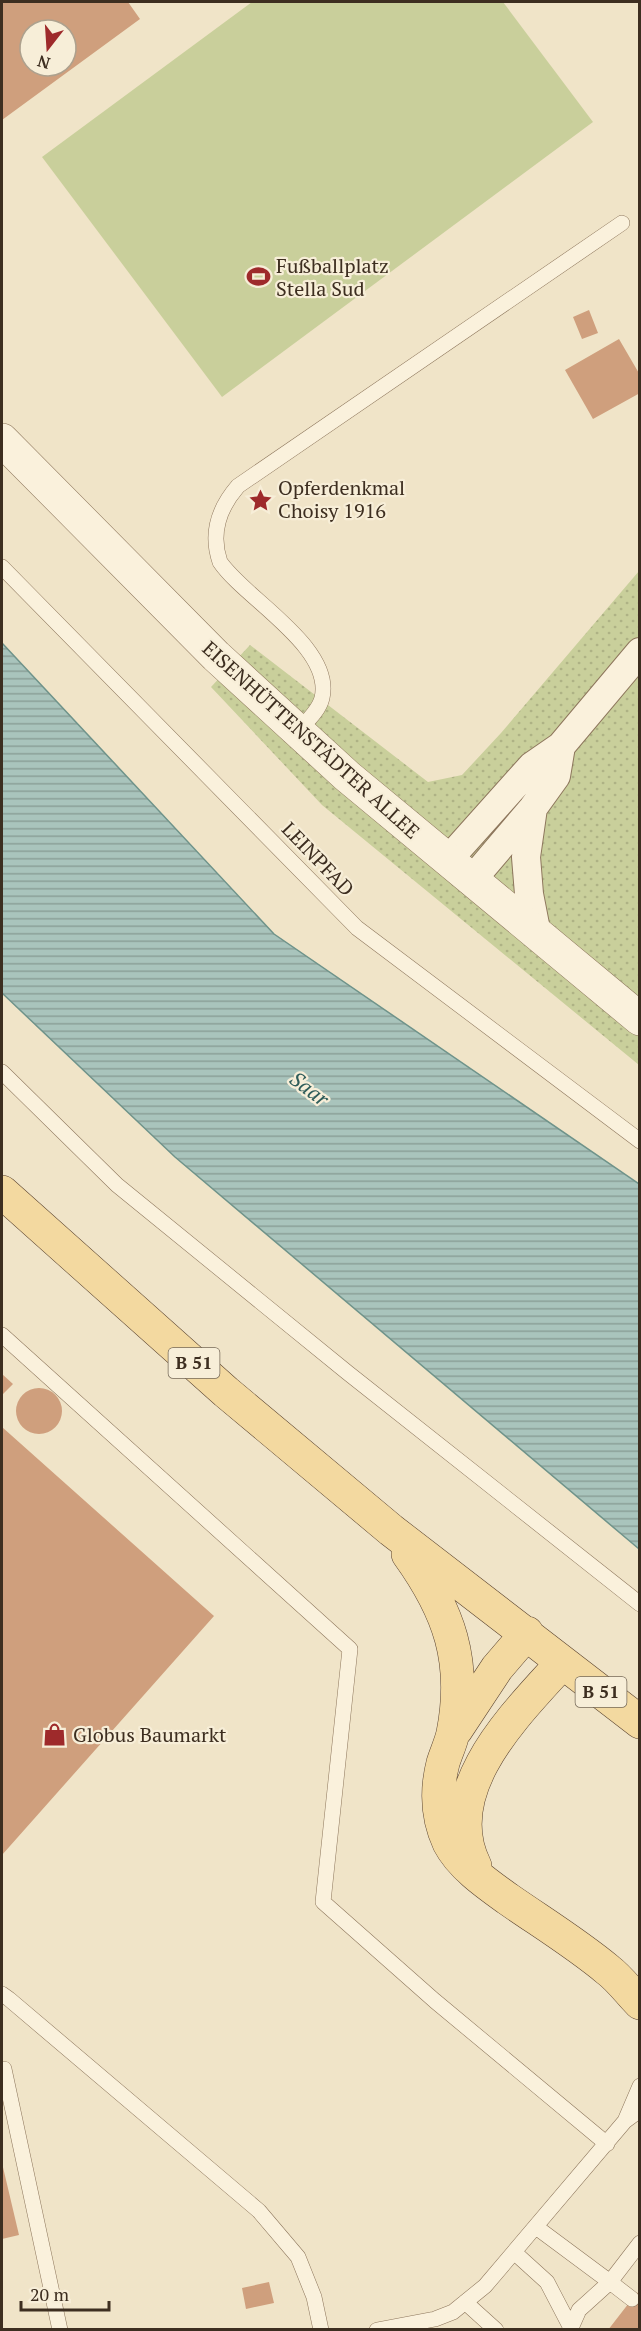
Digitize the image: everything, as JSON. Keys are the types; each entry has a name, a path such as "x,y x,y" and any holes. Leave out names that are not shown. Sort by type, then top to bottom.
{"main road":[{"name":"B 51","path":"2,1192 226,1392 391,1530 527,1633 639,1722"},
{"path":"391,1530 428,1582 447,1619 456,1659 458,1699 453,1734 443,1764 438,1795 440,1820 450,1845 483,1881 625,1974 639,2003"},
{"path":"453,1734 492,1676 527,1633"},
{"path":"483,1881 468,1850 465,1832 467,1802 475,1777 511,1720 562,1663"}],"street":[{"name":"EISENHÜTTENSTÄDTER ALLEE","path":"2,440 216,656 298,732 459,871 639,1018"},
{"path":"459,871 531,766 561,746 639,652"},
{"path":"459,871 533,808 556,776 561,746"},
{"path":"533,808 526,857 529,894 537,935"}],"lane":[{"path":"298,732 321,702 323,692 319,670 314,658 302,642 220,562 215,539 216,524 228,497 238,486 622,223"},
{"name":"LEINPFAD","path":"2,567 357,928 639,1141"},
{"path":"2,1072 117,1185 357,1380 639,1604"},
{"path":"2,1335 350,1649 323,1902 444,2009 607,2144"},
{"path":"2,1994 259,2211 298,2257 315,2297 321,2330"},
{"path":"2,2069 4,2069 60,2330"},
{"path":"625,2121 639,2086"},
{"path":"377,2330 427,2326 453,2312 485,2286 625,2121 639,2110"},
{"path":"536,2227 632,2299"},
{"path":"571,2329 579,2310 610,2282 639,2243"},
{"path":"515,2253 547,2282 571,2329"},
{"path":"465,2302 496,2330"}],"green space":[{"name":"Fußballplatz Stella Sud","path":"252,2 503,2 593,122 222,397 42,157"},
{"path":"639,571 639,1065 322,805 211,687 250,645 428,782 462,775 501,733"}],"water":[{"name":"Saar","path":"2,643 274,934 639,1184 639,1549 175,1157 2,993"}],"building":[{"path":"2,2 128,2 140,19 78,64 78,18 18,18 18,78 59,78 2,120"},
{"path":"589,310 598,333 582,339 573,317"},
{"path":"619,339 640,375 640,393 593,419 565,370"},
{"path":"2,1374 13,1384 2,1395"},
{"path":"39,1388 55,1395 62,1411 55,1427 39,1434 23,1427 16,1411 23,1395"},
{"name":"Globus Baumarkt","path":"2,1427 214,1616 2,1855"},
{"path":"2,2163 19,2235 2,2239"},
{"path":"269,2282 274,2303 246,2309 242,2288"},
{"path":"640,2290 640,2330 608,2330 632,2299"}],"place":[{"name":"Fußballplatz Stella Sud","path":"258,277"},
{"name":"Opferdenkmal Choisy 1916","path":"260,500"},
{"name":"Globus Baumarkt","path":"55,1735"}]}
